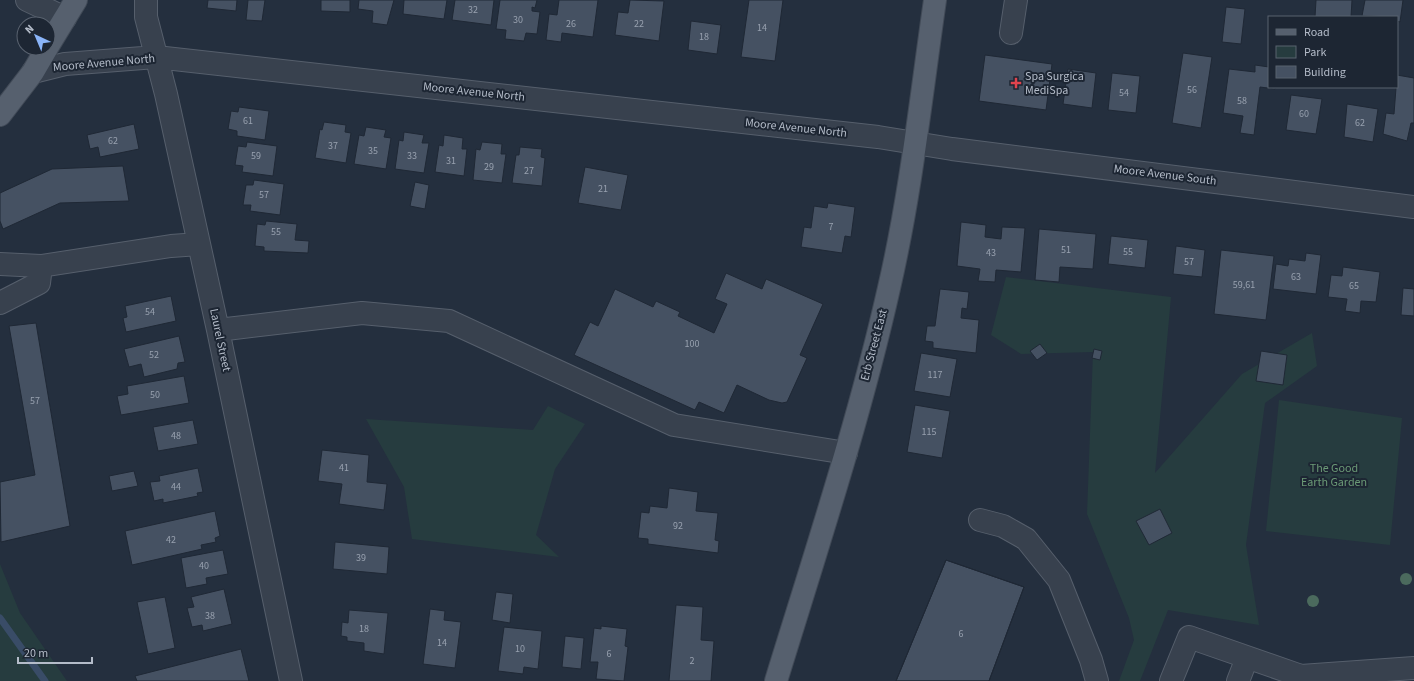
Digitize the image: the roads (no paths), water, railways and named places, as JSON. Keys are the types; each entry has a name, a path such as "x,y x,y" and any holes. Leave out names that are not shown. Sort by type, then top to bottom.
{"main road":[{"name":"Erb Street East","path":"776,681 846,453 889,289 911,179 936,0"},
{"path":"56,33 71,9"},
{"path":"0,115 32,72 42,56"}],"street":[{"path":"27,0 71,9"},
{"name":"Laurel Street","path":"146,0 146,17 218,330 291,681"},
{"path":"1011,33 1016,0"},
{"name":"Moore Avenue North","path":"32,72 65,64 156,57 878,137 916,144"},
{"name":"Moore Avenue South","path":"916,144 1414,207"},
{"path":"0,264 41,266 171,246 199,244"},
{"path":"0,303 39,283 41,266"},
{"path":"218,330 362,313 448,321 674,425 846,453"},
{"path":"980,520 1003,526 1026,540 1059,580 1091,660 1097,681"},
{"path":"1171,681 1189,637 1300,679 1414,668"},
{"path":"1238,681 1247,658"}],"waterway":[{"path":"0,618 45,681"}],"place":[{"name":"Spa Surgica MediSpa","path":"1016,83"}],"park label":[{"name":"The Good Earth Garden","path":"1334,475"}]}
